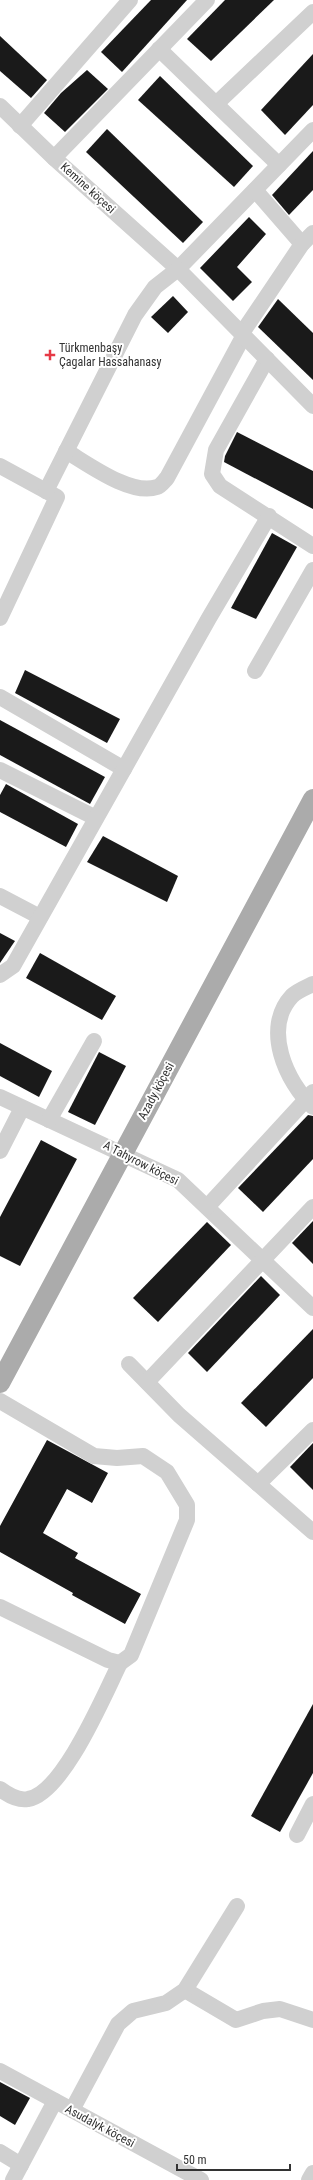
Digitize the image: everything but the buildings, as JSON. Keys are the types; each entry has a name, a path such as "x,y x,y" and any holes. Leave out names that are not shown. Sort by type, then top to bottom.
{"main road":[{"name":"Azady köçesi","path":"0,1383 313,798"}],"street":[{"path":"20,126 130,0"},
{"path":"54,158 206,0"},
{"path":"216,104 313,12"},
{"path":"159,49 279,165"},
{"name":"Kemine köçesi","path":"0,106 54,158 178,269 313,406"},
{"path":"46,491 135,315 155,287 178,269 313,130"},
{"path":"66,451 123,484 144,488 158,487 166,478 243,334 308,239 255,190"},
{"path":"267,359 216,450 212,474 220,486 269,516 313,546"},
{"path":"0,466 57,497 3,601 0,618"},
{"path":"0,975 13,966 209,618 269,516"},
{"path":"255,671 313,570"},
{"path":"0,697 124,769"},
{"path":"0,770 96,818"},
{"path":"0,896 40,917"},
{"path":"207,1207 311,1100 283,1062 277,1032 282,1010 292,995 313,984"},
{"path":"49,1120 94,1040"},
{"name":"A Tahyrow köçesi","path":"0,1097 123,1153 178,1180 313,1308"},
{"path":"0,1151 22,1108"},
{"path":"147,1382 262,1259 313,1207"},
{"path":"129,1364 179,1415 258,1484 311,1526"},
{"path":"0,1401 94,1456 117,1458 143,1456 167,1472 187,1505 187,1520 131,1655 120,1663 71,1760 44,1791 28,1799 13,1798 0,1789"},
{"path":"258,1484 313,1430"},
{"path":"0,1607 108,1660 120,1663"},
{"path":"297,1835 313,1804"},
{"path":"72,2110 118,2024 132,2011 166,2003 186,1990 237,1906"},
{"path":"186,1990 236,2020 263,2012 280,2009 313,2020"},
{"name":"Asudalyk köçesi","path":"0,2071 201,2180"},
{"path":"13,2180 55,2101"},
{"path":"0,2152 21,2165"},
{"path":"309,2180 313,2173"}],"place":[{"name":"Türkmenbaşy Çagalar Hassahanasy","path":"50,355"}]}
